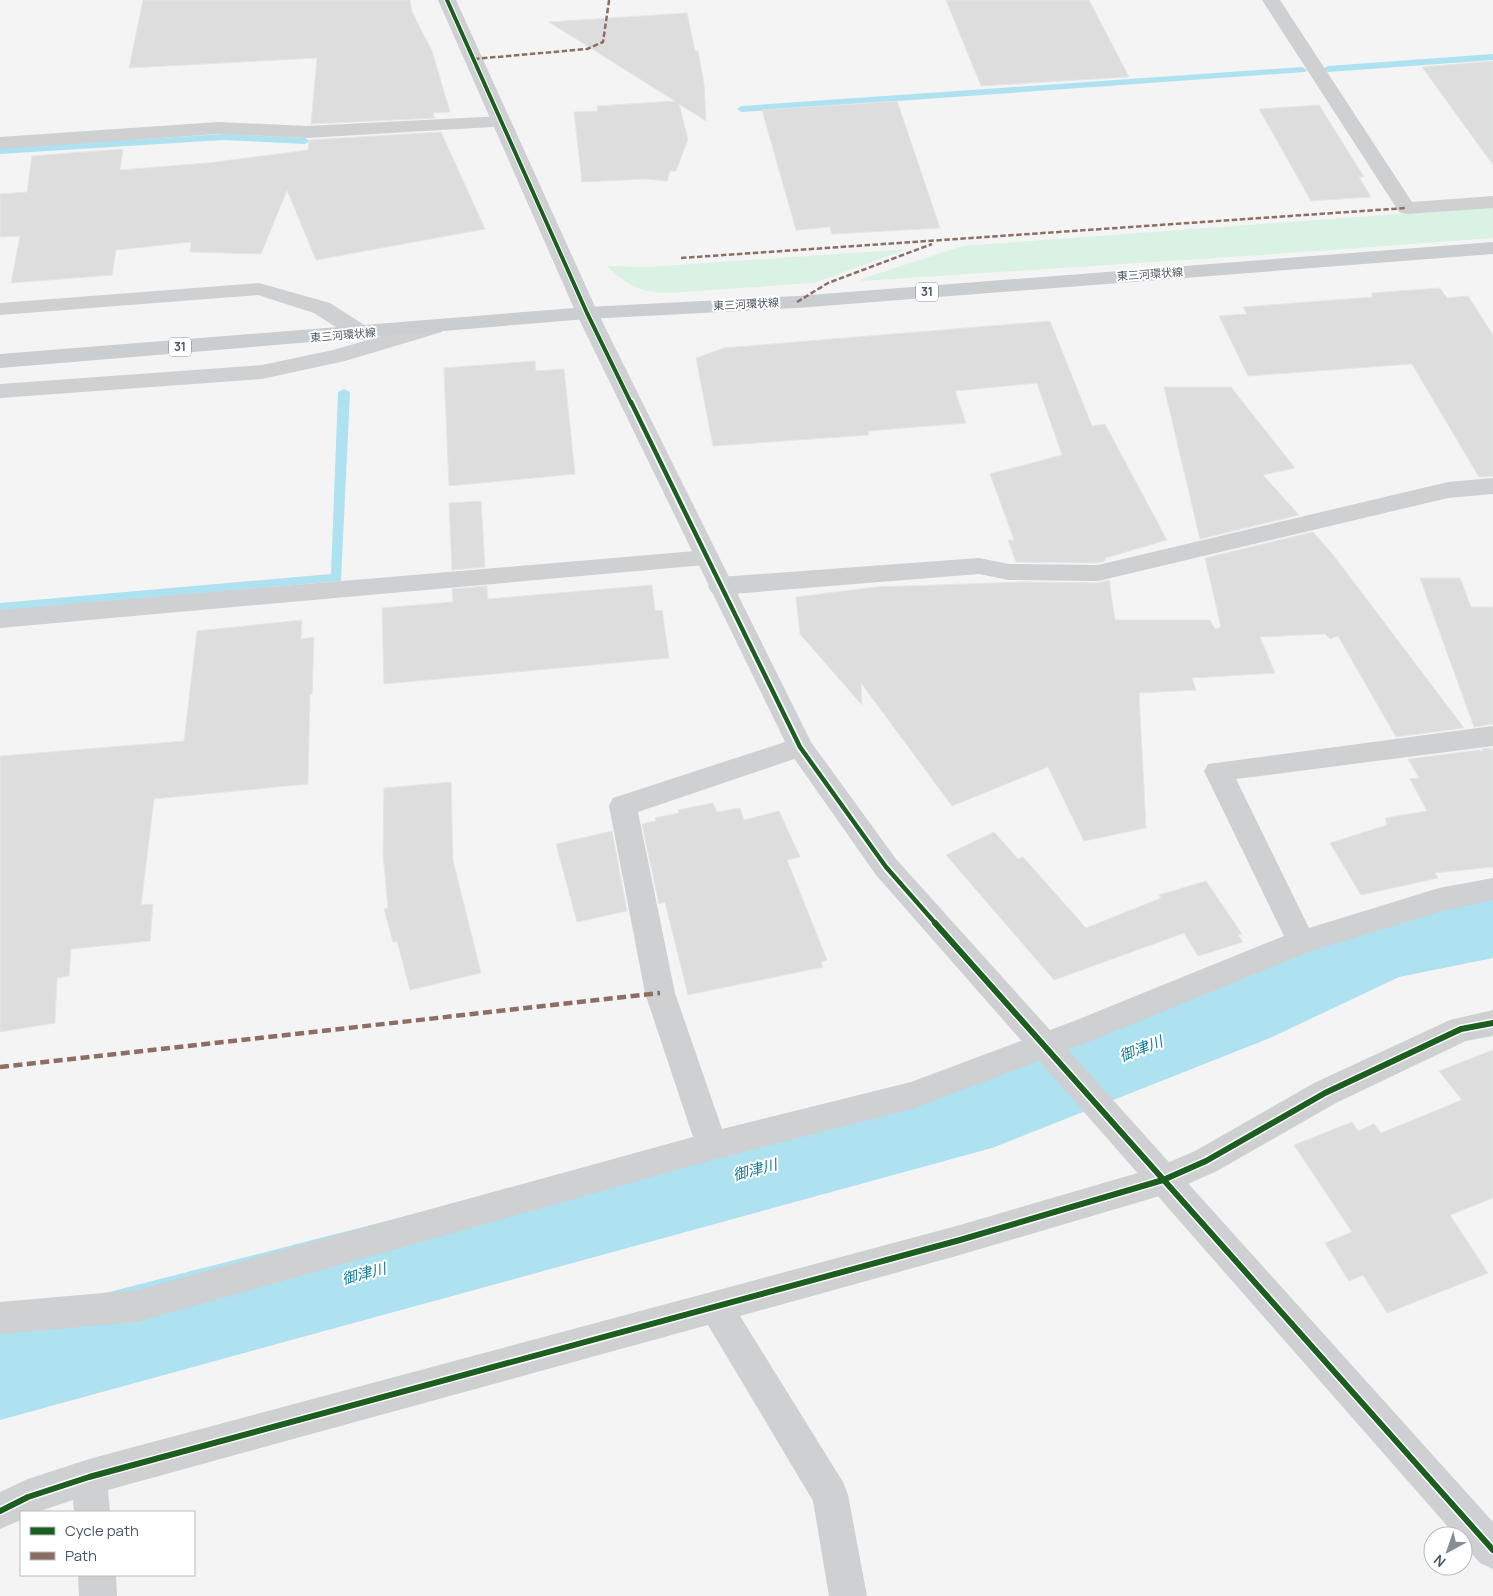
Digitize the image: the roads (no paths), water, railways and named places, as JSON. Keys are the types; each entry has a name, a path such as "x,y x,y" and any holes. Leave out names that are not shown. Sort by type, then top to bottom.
{"main road":[{"name":"東三河環状線","path":"0,361 361,333 587,313 797,302 1493,248"}],"street":[{"path":"447,0 587,313 800,747 886,867 1047,1051 1493,1550"},
{"path":"1271,0 1406,208 1493,202"},
{"path":"0,143 218,128 307,132 502,122"},
{"path":"0,309 259,289 322,308 361,333"},
{"path":"0,391 262,372 337,356 434,327"},
{"path":"720,586 979,566 1009,572 1098,573 1448,490 1493,486"},
{"path":"0,620 707,558"},
{"path":"1301,942 1218,771 1493,736"},
{"path":"712,1146 660,993 623,806 800,747"},
{"path":"0,1318 137,1306 712,1146 912,1095 1047,1051 1301,942 1439,900 1493,889"},
{"path":"0,1511 28,1496 89,1477 960,1240 1206,1161 1325,1093 1462,1029 1493,1023"},
{"path":"716,1307 830,1495 848,1596"},
{"path":"89,1477 92,1511"},
{"path":"97,1576 98,1596"}],"waterway":[{"path":"1328,69 1493,57"},
{"path":"742,109 1302,70"},
{"path":"0,151 223,137 305,141"},
{"path":"0,607 337,578 344,392"},
{"name":"御津川","path":"0,1370 992,1107 1238,1011 1384,944 1493,923"}]}
